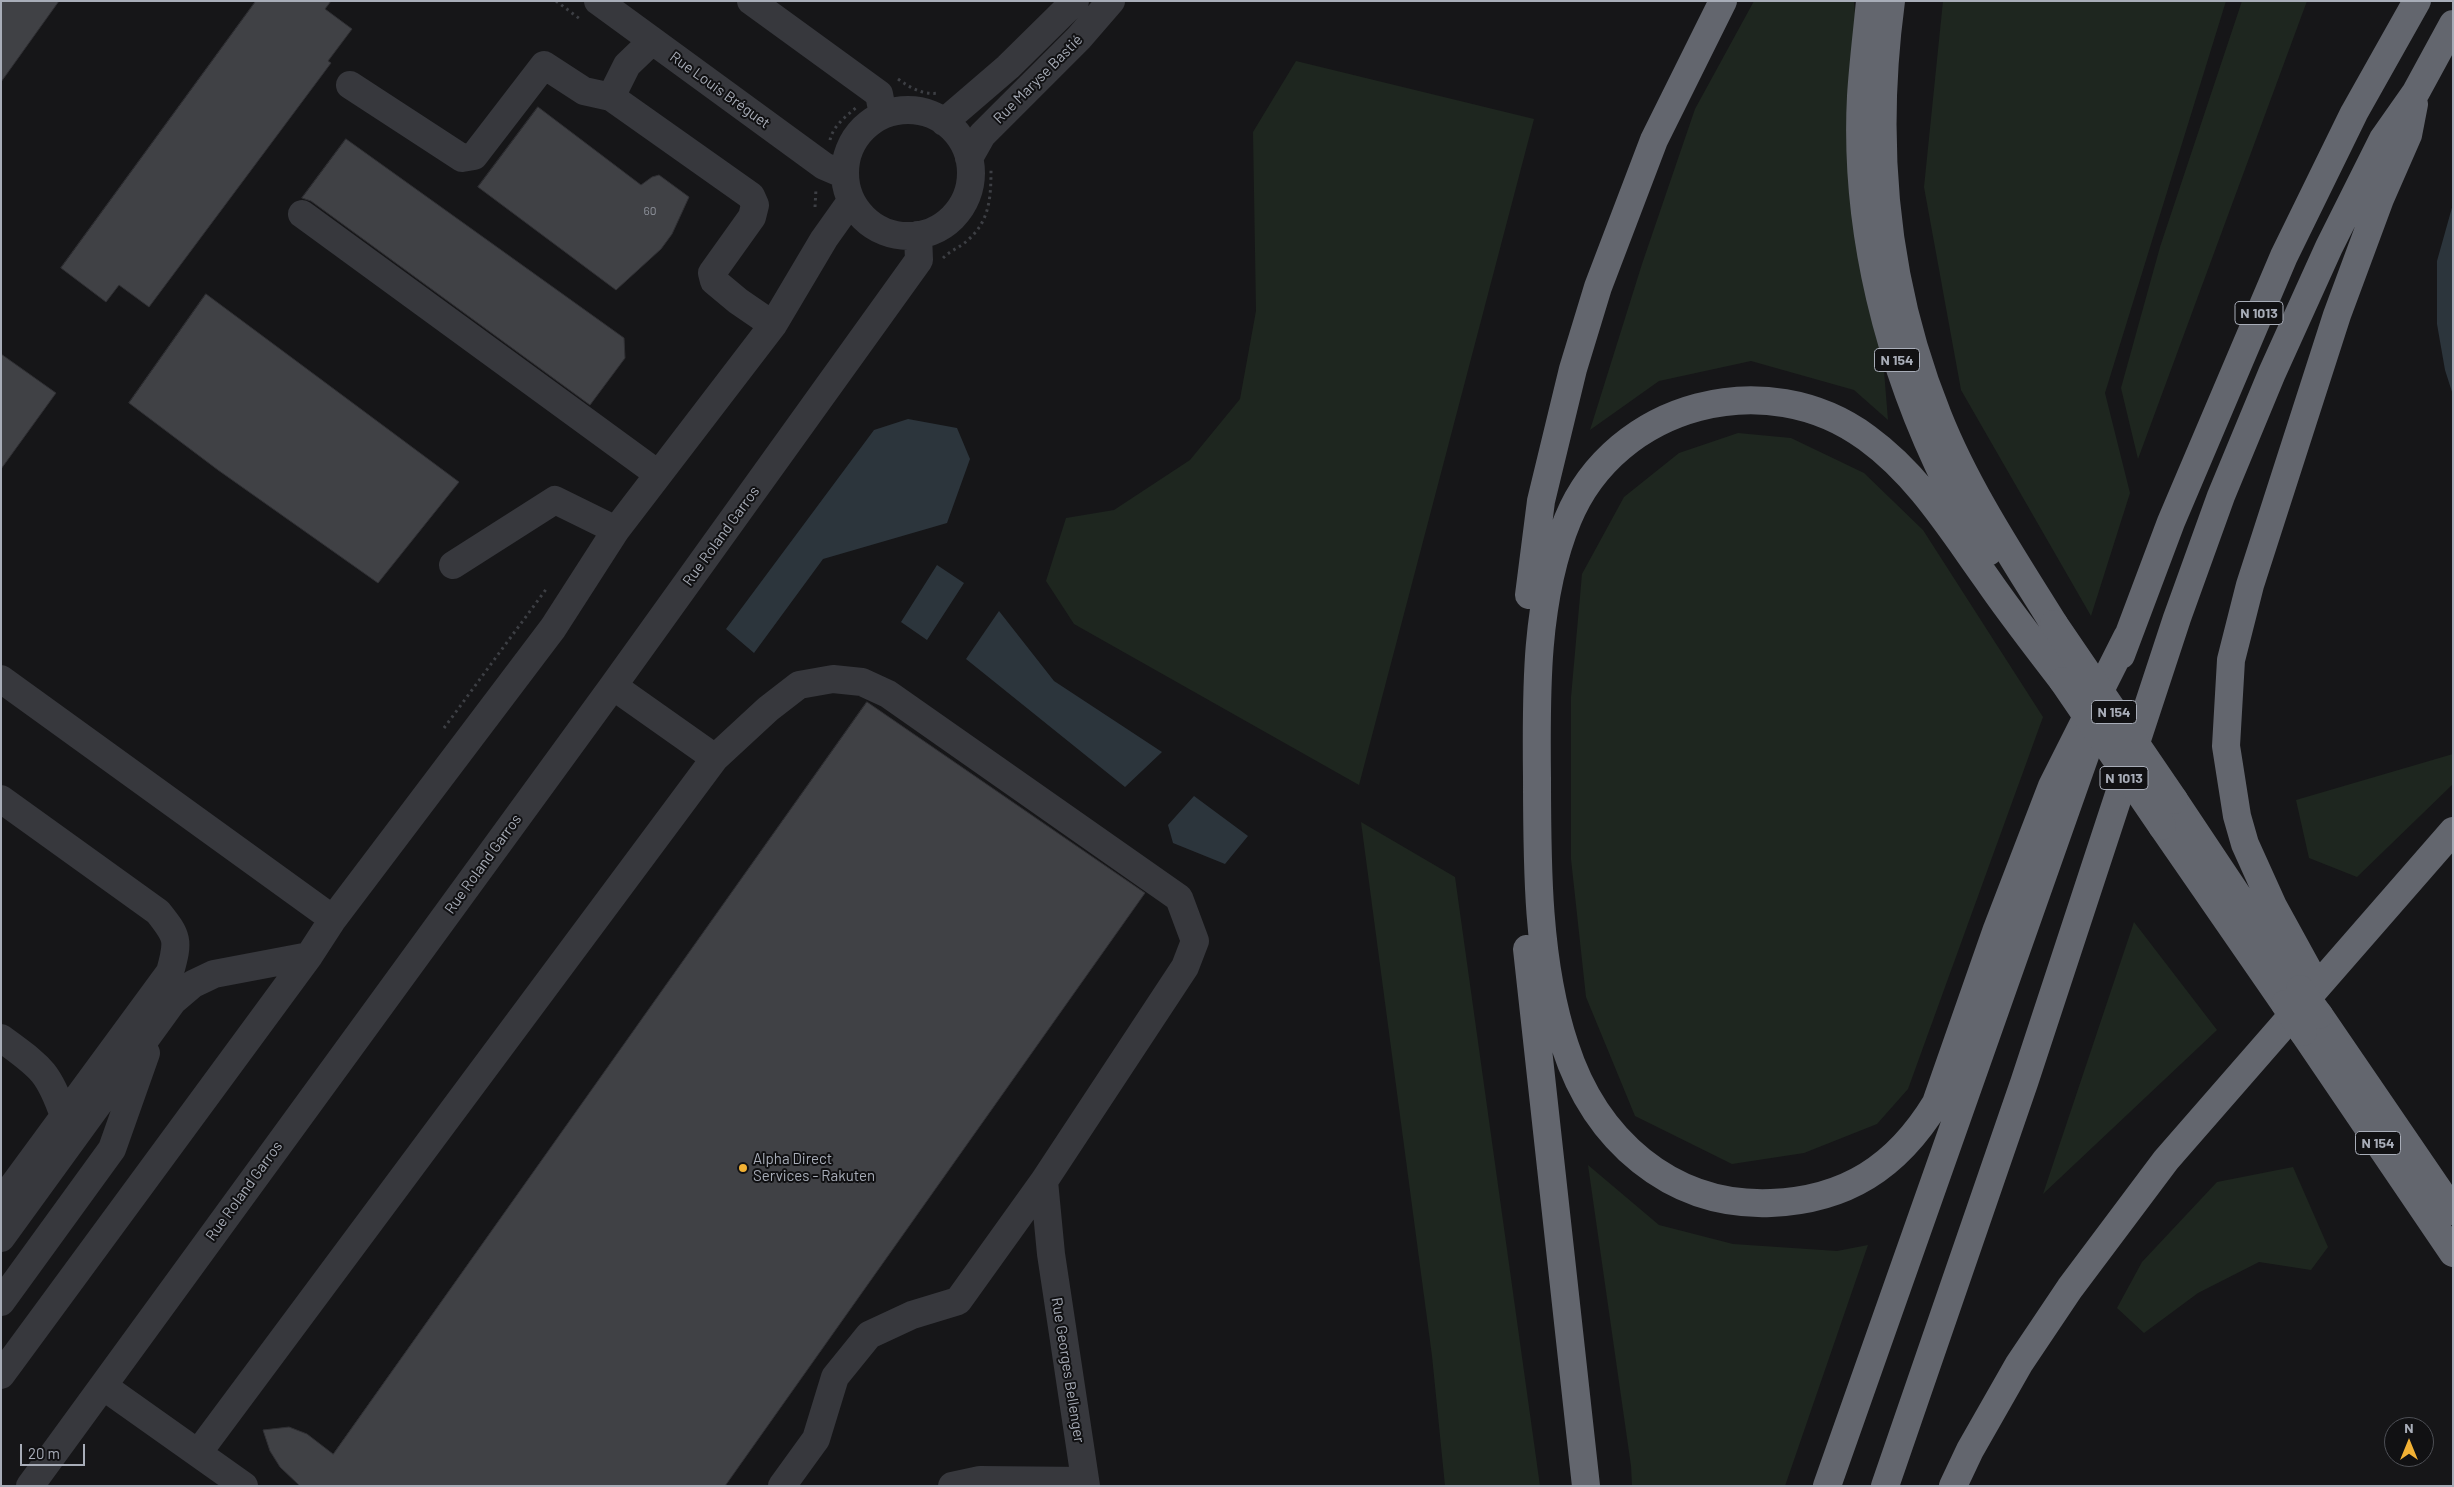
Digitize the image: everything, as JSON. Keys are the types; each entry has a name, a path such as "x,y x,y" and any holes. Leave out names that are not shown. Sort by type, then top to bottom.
{"highway":[{"path":"1586,1486 1535,1034 1519,854 1518,798 1525,632 1541,501 1573,369 1598,287 1654,140 1723,1"},
{"name":"N 154","path":"1870,1 1861,96 1864,201 1873,257 1894,354 1912,402 1950,489 2062,681 2162,826 2299,990"},
{"name":"N 154","path":"1891,1 1882,90 1884,189 1890,237 1908,325 1938,418 1995,527 2054,624 2174,800 2317,1017 2453,1211"},
{"name":"N 1013","path":"1827,1486 2127,637 2178,504 2284,256 2354,113 2417,1"},
{"name":"N 1013","path":"1885,1486 2021,1092 2177,618 2221,496 2272,373 2329,247 2384,140 2416,92 2453,24"},
{"path":"2299,990 2273,906 2245,844 2237,816 2226,746 2232,660 2250,585 2313,389 2357,258 2408,135 2416,92"},
{"path":"2062,681 1928,496 1889,455 1864,435 1835,420 1799,406 1775,402 1737,400 1699,405 1670,416 1635,435 1610,457 1588,483 1570,514 1554,558 1541,648 1536,726 1537,813 1544,942 1550,988 1560,1031 1577,1077 1609,1128 1632,1154 1666,1179 1690,1191 1721,1200 1757,1204 1817,1198 1874,1173 1896,1156 1923,1124 1936,1103 1997,929 2052,786 2127,637"},
{"path":"1953,1486 1970,1450 2019,1364 2070,1288 2166,1160 2453,831"},
{"path":"2317,1017 2453,1199"},
{"name":"N 154","path":"2317,1017 2453,1253"}],"street":[{"path":"751,1 885,95 904,110 918,112 944,122 964,144 969,158 971,176 968,192 960,208 949,221 934,230 918,236 898,236 879,229 863,218 851,202 834,170 847,156 855,139 867,125 885,95"},
{"name":"Rue Maryse Bastié","path":"944,122 1008,67 1075,1"},
{"name":"Rue Maryse Bastié","path":"969,158 982,135 1079,38 1112,1"},
{"name":"Rue Louis Bréguet","path":"593,13 652,41 834,170"},
{"path":"611,97 627,65 652,41"},
{"path":"350,85 462,158 474,156 544,65 584,91 611,97 750,196 754,205 752,217 712,273 714,281 738,301 773,325"},
{"path":"1,1375 308,956 333,919 553,628 616,530 773,325 824,239 851,202"},
{"path":"302,214 658,474"},
{"name":"Rue Roland Garros","path":"30,1486 613,686 919,260 918,236"},
{"path":"453,565 555,500 616,530"},
{"path":"1,679 333,919"},
{"path":"198,1453 714,758 768,709 799,685 833,679 862,682 888,694 1179,898 1195,941 1185,967 1044,1181 958,1301 912,1315 869,1335 835,1377 816,1439 782,1486"},
{"path":"613,686 714,758"},
{"path":"1,799 158,912 175,933 176,952 170,972 1,1202"},
{"path":"1,1238 173,1001 193,984 214,974 308,956"},
{"path":"1,1302 112,1149 155,1025"},
{"path":"1,1038 41,1068 54,1087 64,1116"},
{"name":"Rue Georges Bellenger","path":"1044,1181 1051,1254 1085,1483"},
{"path":"103,1386 244,1486"},
{"path":"952,1486 980,1480 1085,1483"}],"path":[{"path":"556,1 593,13"},
{"path":"814,214 817,198 816,189 809,182 834,170 831,133 844,118 885,95 903,82"},
{"path":"885,95 903,82"},
{"path":"903,82 914,90 930,94 943,92"},
{"path":"444,729 550,585"}],"shaded area":[{"path":"1754,1 1854,1 1888,420 1854,390 1751,361 1659,381 1590,430 1642,264 1695,109"},
{"path":"1943,1 2226,1 2105,393 2130,493 2091,616 1961,390 1924,187"},
{"path":"2242,1 2307,1 2138,459 2121,388 2160,247"},
{"path":"1296,61 1534,119 1359,785 1074,624 1046,581 1066,518 1114,510 1190,460 1240,399 1256,311 1253,132"},
{"path":"2453,204 2453,395 2445,370 2437,324 2437,261"},
{"path":"908,419 957,428 970,459 947,523 823,559 754,653 726,629 874,430"},
{"path":"1738,433 1791,438 1864,473 1923,530 2043,717 1908,1089 1877,1124 1804,1153 1732,1164 1635,1116 1586,997 1571,859 1571,697 1582,574 1624,497 1679,453"},
{"path":"937,565 964,583 927,640 901,622"},
{"path":"999,611 1054,681 1162,752 1125,787 966,659"},
{"path":"2453,754 2453,784 2357,877 2309,858 2296,800"},
{"path":"1194,796 1248,836 1225,864 1173,843 1168,825"},
{"path":"1361,822 1455,877 1540,1486 1445,1486 1432,1356"},
{"path":"2134,922 2217,1030 2043,1194"},
{"path":"1588,1165 1659,1225 1733,1244 1837,1251 1868,1245 1785,1486 1632,1486 1631,1466"},
{"path":"2293,1167 2328,1247 2311,1270 2259,1262 2198,1293 2144,1333 2117,1308 2142,1262 2217,1182"}],"building":[{"path":"1,1 59,1 1,82"},
{"path":"256,1 331,1 325,9 352,29 328,61 331,63 149,307 119,285 106,302 61,268"},
{"path":"538,107 641,185 652,177 659,175 689,197 672,234 661,249 616,290 478,187"},
{"path":"346,139 624,338 625,358 590,405 311,201 302,198"},
{"path":"206,294 459,482 378,583 218,470 129,403"},
{"path":"1,354 56,393 1,469"},
{"name":"Alpha Direct Services - Rakuten","path":"867,702 1145,893 725,1486 300,1486 280,1467 270,1451 263,1430 289,1427 307,1434 333,1454"}],"place":[{"name":"Alpha Direct Services - Rakuten","path":"743,1168"}]}
